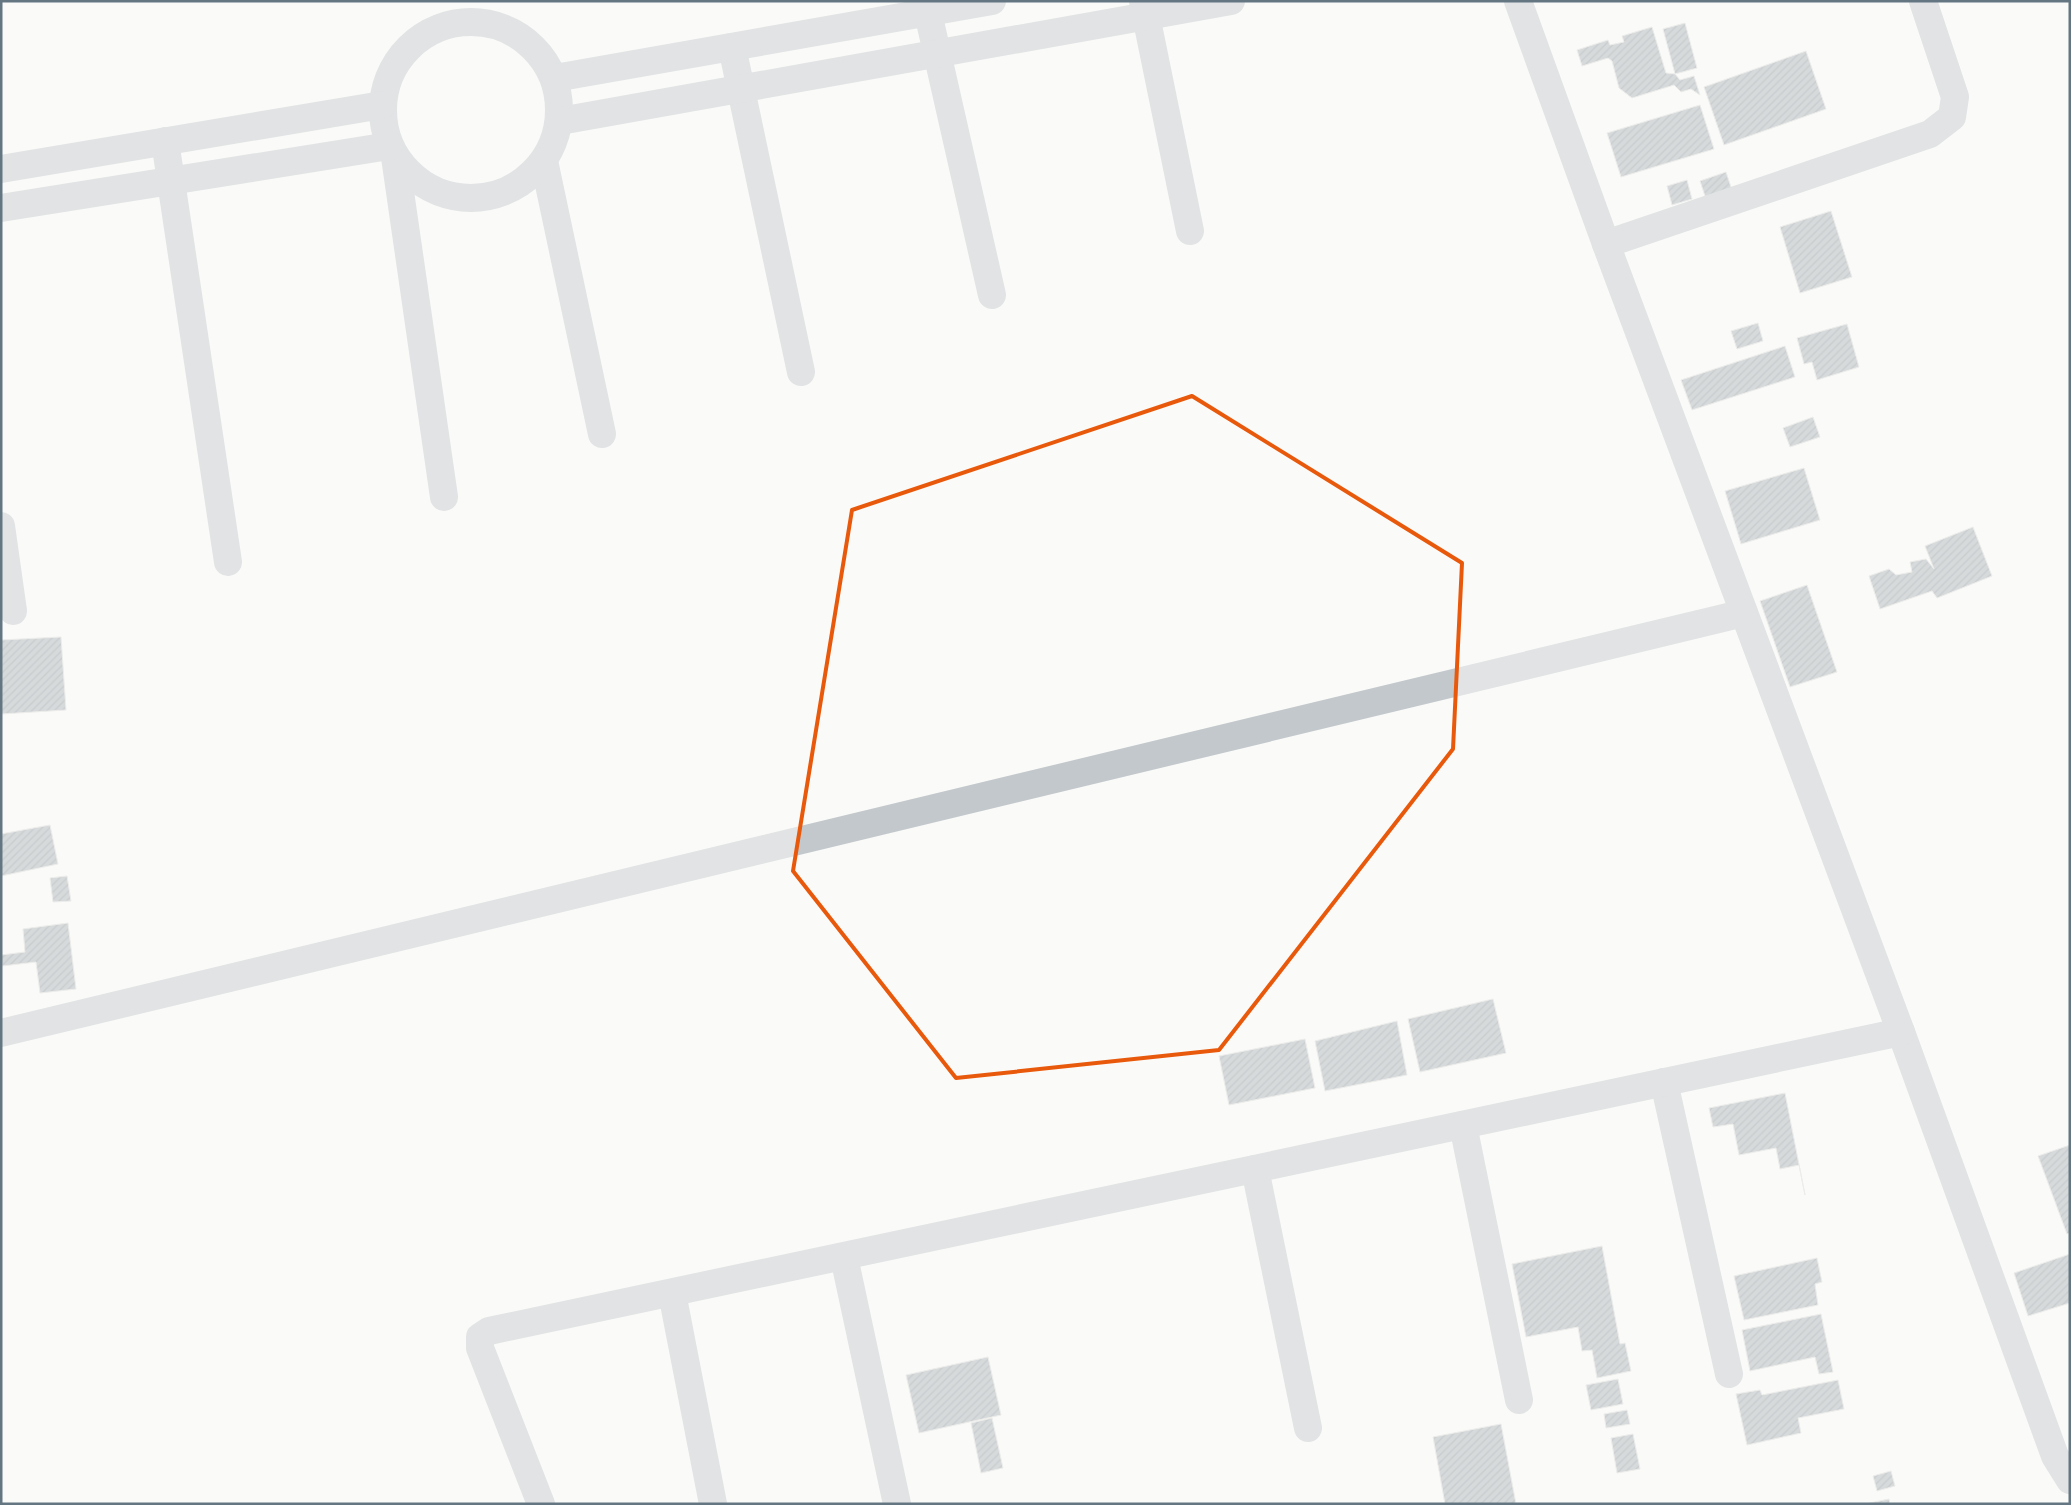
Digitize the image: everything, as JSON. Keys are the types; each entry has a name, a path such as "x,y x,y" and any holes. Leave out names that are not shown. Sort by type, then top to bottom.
{"street":[{"path":"555,78 992,1"},
{"path":"560,121 937,54 1145,9 1230,1"},
{"path":"1518,1 1606,244 1901,1032 2055,1456 2070,1480"},
{"path":"1606,244 1930,134 1952,118 1955,97 1924,1"},
{"path":"1145,9 1190,231"},
{"path":"928,13 992,295"},
{"path":"392,152 426,187 468,199 511,190 544,161 560,121 555,78 533,45 498,25 457,22 420,36 393,66 382,105 383,126 392,152 444,497"},
{"path":"732,47 801,372"},
{"path":"1,169 382,105"},
{"path":"165,141 228,562"},
{"path":"1,208 171,181 392,152"},
{"path":"544,161 602,434"},
{"path":"1,526 14,611"},
{"path":"1,1033 1744,613"},
{"path":"541,1504 480,1348 480,1337 489,1331 1901,1032"},
{"path":"1664,1082 1729,1374"},
{"path":"1463,1125 1519,1400"},
{"path":"1255,1169 1308,1428"},
{"path":"844,1257 898,1504"},
{"path":"672,1293 713,1504"}],"highlighted area":[{"path":"1192,396 1462,563 1453,749 1219,1050 956,1078 793,871 852,510"}],"building":[{"path":"1685,23 1697,68 1675,74 1663,29"},
{"path":"1652,27 1666,73 1675,74 1680,80 1694,76 1700,95 1691,89 1681,92 1674,85 1632,98 1619,88 1612,61 1608,58 1582,66 1577,50 1608,40 1610,45 1624,42 1622,36"},
{"path":"1806,51 1826,109 1724,145 1704,87"},
{"path":"1700,105 1714,149 1621,177 1607,133"},
{"path":"1726,172 1733,193 1707,202 1700,181"},
{"path":"1687,180 1692,199 1672,205 1667,186"},
{"path":"1831,211 1852,277 1800,293 1780,227"},
{"path":"1758,323 1763,341 1737,349 1731,331"},
{"path":"1847,324 1859,367 1817,380 1812,362 1804,364 1797,338"},
{"path":"1785,346 1795,377 1692,410 1681,380"},
{"path":"1813,417 1820,437 1790,447 1783,428"},
{"path":"1804,468 1820,520 1741,544 1725,491"},
{"path":"1973,527 1992,576 1937,598 1932,591 1880,609 1869,576 1889,569 1896,575 1912,572 1910,562 1926,559 1934,569 1925,546"},
{"path":"1807,585 1837,672 1790,687 1760,601"},
{"path":"61,637 66,710 1,714 1,640"},
{"path":"50,825 58,864 1,876 1,834"},
{"path":"67,876 71,901 53,902 50,878"},
{"path":"68,923 76,989 40,993 36,962 2,966 1,955 25,952 23,929"},
{"path":"1493,999 1506,1053 1420,1072 1408,1019"},
{"path":"1397,1021 1407,1075 1325,1091 1315,1041"},
{"path":"1305,1039 1315,1088 1229,1105 1219,1056"},
{"path":"1785,1093 1805,1195 1799,1165 1780,1169 1776,1148 1739,1155 1733,1124 1713,1127 1709,1108"},
{"path":"2070,1145 2070,1233 2067,1234 2038,1156"},
{"path":"1602,1246 1620,1344 1625,1343 1631,1371 1597,1378 1592,1350 1582,1351 1578,1327 1526,1337 1512,1264"},
{"path":"2070,1254 2070,1303 2028,1316 2014,1273"},
{"path":"1817,1258 1822,1282 1815,1284 1818,1305 1744,1320 1734,1276"},
{"path":"1821,1314 1833,1372 1819,1374 1815,1357 1750,1371 1742,1330"},
{"path":"988,1357 1001,1415 919,1433 906,1375"},
{"path":"1618,1379 1623,1404 1591,1410 1586,1385"},
{"path":"1838,1380 1844,1409 1798,1418 1801,1433 1747,1445 1736,1394 1760,1390 1762,1395"},
{"path":"1627,1410 1630,1424 1606,1428 1604,1414"},
{"path":"992,1418 1003,1468 981,1473 971,1423"},
{"path":"1501,1424 1516,1504 1445,1504 1433,1437"},
{"path":"1633,1434 1640,1469 1617,1473 1611,1438"},
{"path":"1891,1471 1895,1486 1877,1491 1873,1476"},
{"path":"1889,1499 1890,1504 1865,1504"}]}
